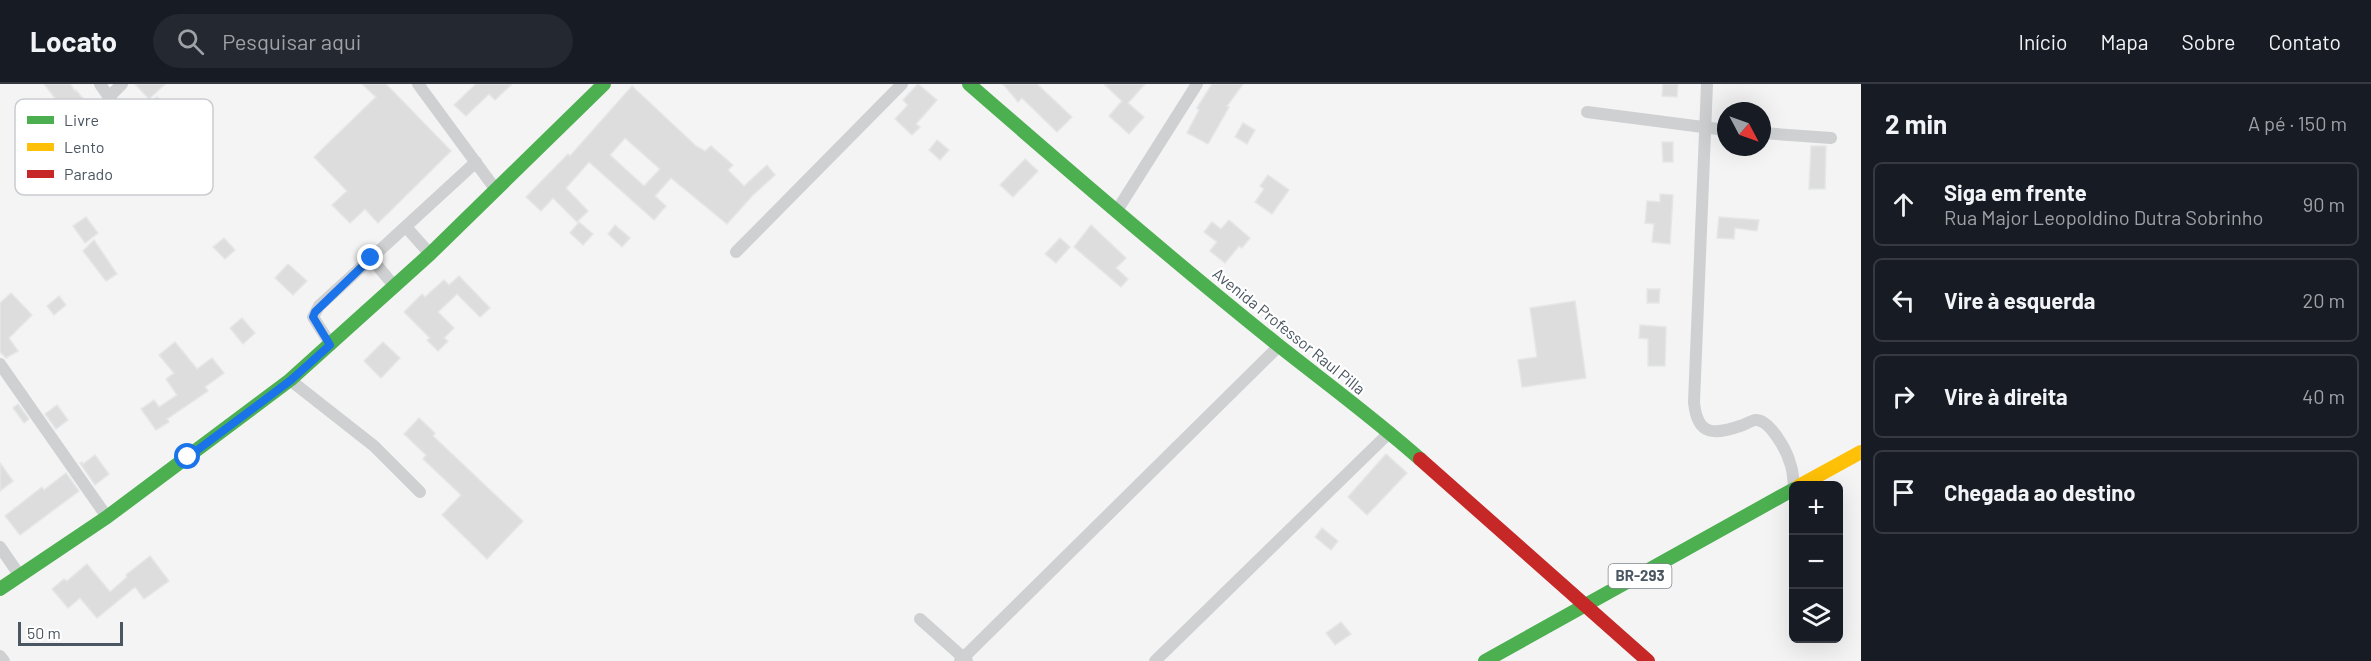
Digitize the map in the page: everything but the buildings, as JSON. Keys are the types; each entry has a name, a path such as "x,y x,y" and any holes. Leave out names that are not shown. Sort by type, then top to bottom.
{"main road":[{"path":"0,589 107,517 291,380 430,254 604,84"},
{"name":"Avenida Professor Raul Pilla","path":"969,84 1116,212 1279,346 1390,432 1648,661"},
{"path":"1808,481 1861,452"},
{"name":"BR-293","path":"1485,661 1789,490"}],"street":[{"path":"100,84 109,97 122,84"},
{"path":"418,84 496,190"},
{"path":"736,252 902,84"},
{"path":"1116,212 1197,84"},
{"path":"1707,84 1694,391 1695,418 1704,429 1715,433 1756,420 1765,423 1774,432 1790,462 1793,481"},
{"path":"1587,112 1717,128"},
{"path":"1771,134 1831,138"},
{"path":"330,345 313,317 315,312 476,162"},
{"path":"406,226 430,254"},
{"path":"371,258 395,287"},
{"path":"920,619 963,660 1279,346"},
{"path":"0,364 107,517"},
{"path":"291,380 374,446 420,492"},
{"path":"1155,661 1390,432"},
{"path":"0,547 20,576"},
{"path":"0,656 4,661"}],"traffic: fast":[{"path":"0,589 107,517 290,380 430,254 604,84"},
{"path":"969,84 1200,281 1420,459"},
{"path":"1485,661 1789,492"}],"traffic: slow":[{"path":"1808,481 1861,452"}],"traffic: jam":[{"path":"1420,459 1648,661"}],"route":[{"path":"188,457 291,380 330,345 313,317 315,312 371,258"}]}
